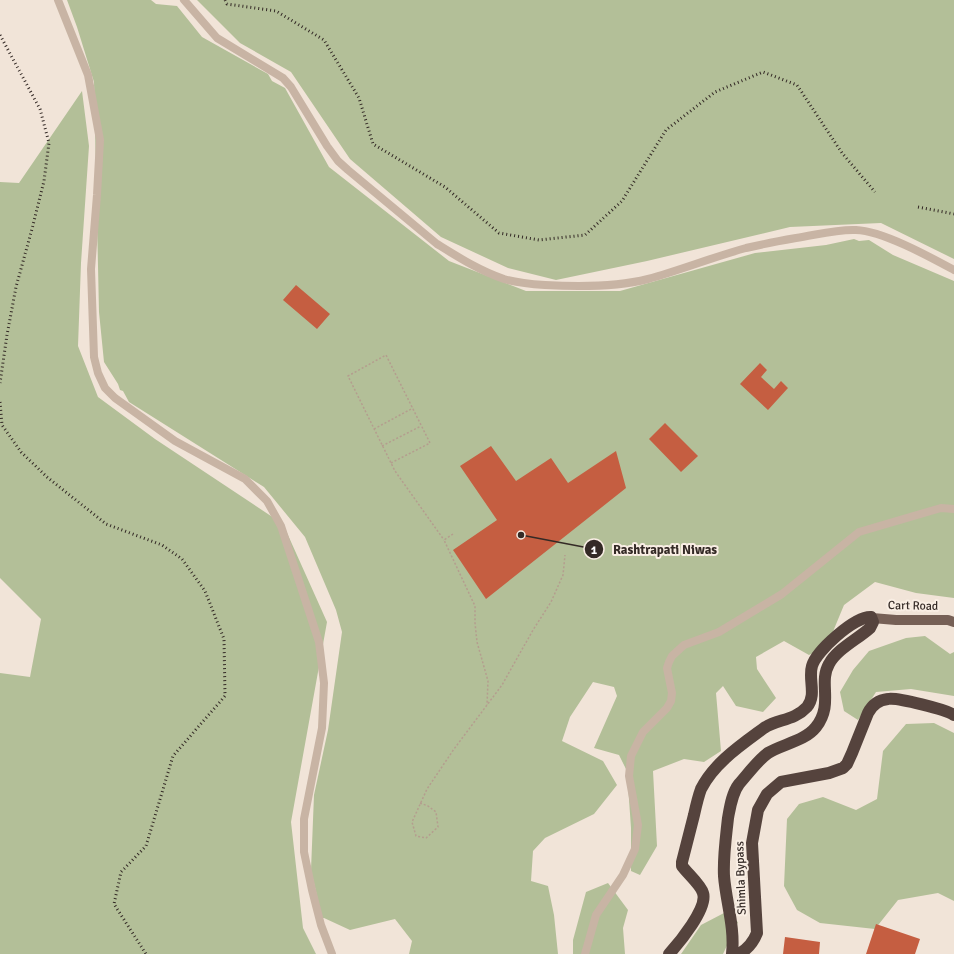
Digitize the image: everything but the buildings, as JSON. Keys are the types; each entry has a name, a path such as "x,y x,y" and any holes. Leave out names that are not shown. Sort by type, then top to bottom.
{"highway":[{"path":"669,954 692,925 703,898 702,890 682,866 701,789 714,769 741,746 766,727 798,715 808,706 812,696 811,672 814,659 844,630 863,618 872,618 873,622 870,628 834,656 828,665 825,673 826,704 821,720 817,726 812,732 767,754 738,786 730,803 725,842 724,876 732,929 732,954"},
{"name":"Shimla Bypass","path":"739,954 747,950 754,942 757,933 752,843 758,810 767,794 781,782 829,773 843,768 847,764 852,753 868,712 878,702 886,699 898,699 943,710 954,715"}],"main road":[{"name":"Cart Road","path":"872,618 896,620 948,620 954,622"}],"street":[{"path":"58,0 88,75 100,140 91,269 94,357 98,373 105,388 115,398 175,442 245,479 267,501 281,526 319,642 324,683 322,728 304,819 304,852 321,925 332,954"},
{"path":"184,0 217,38 283,78 291,87 327,146 348,170 437,244 487,273 522,284 575,287 639,281 771,242 826,233 857,230 872,233 897,242 954,270"},
{"path":"585,954 596,915 623,876 635,849 638,825 629,776 631,756 643,732 667,708 671,701 672,692 667,668 672,656 684,645 719,632 782,594 860,532 941,508 954,509"}],"path":[{"path":"391,463 430,443 386,355 348,376 382,446 395,471 444,540 475,606 477,642 488,681 486,705"},
{"path":"374,429 413,408"},
{"path":"382,446 422,425"},
{"path":"444,540 453,534"},
{"path":"420,802 436,812 438,827 426,838 416,836 412,822 420,802 454,749 502,685 533,630 551,602 563,575 565,555"}],"green space":[{"path":"67,0 151,0 156,4 177,6 202,37 268,74 272,81 285,88 329,167 449,261 526,291 620,291 755,253 826,245 854,239 859,241 869,240 893,255 954,281 954,598 916,593 875,582 844,605 827,646 809,655 784,641 756,657 757,669 776,698 763,712 736,706 723,686 716,693 721,751 704,762 684,759 653,771 657,846 640,875 631,871 631,828 627,771 619,755 594,748 617,696 614,687 593,682 570,717 562,741 603,761 617,785 594,814 545,838 533,851 531,881 548,886 554,915 558,954 409,954 412,941 395,919 350,930 322,918 311,870 314,795 328,730 342,632 336,610 305,537 264,487 129,402 123,391 120,390 118,384 104,362 99,312 94,82"},
{"path":"197,0 954,0 954,259 881,223 790,227 647,261 556,280 508,268 441,237 350,159 291,72 240,43"},
{"path":"82,91 89,146 81,263 78,346 98,397 155,439 283,524 327,622 291,822 303,928 316,954 0,954 0,673 30,677 41,619 0,578 0,182 19,183"},
{"path":"925,636 950,654 954,652 954,696 911,689 876,692 858,720 844,711 840,692 853,670 869,651 906,638"},
{"path":"934,723 954,733 954,901 938,893 898,900 875,929 820,923 797,910 784,886 787,819 799,804 823,797 856,810 877,799 883,751 906,724"},
{"path":"608,883 628,910 623,928 625,954 573,954 573,940 586,892"},
{"path":"724,913 738,922 723,954 681,954 701,925"}],"railway":[{"path":"225,0 227,4 276,11 324,40 359,98 373,144 445,187 499,233 539,240 585,235 622,201 666,130 715,92 763,72 797,85 842,153 875,192"},
{"path":"0,35 40,109 49,143 44,181 16,287 0,383"},
{"path":"918,207 954,214"},
{"path":"0,402 2,425 21,452 47,477 106,524 162,545 182,559 205,591 224,639 225,696 173,756 146,846 121,872 114,904 146,954"}],"place":[{"name":"Rashtrapati Niwas","path":"521,535"}]}
